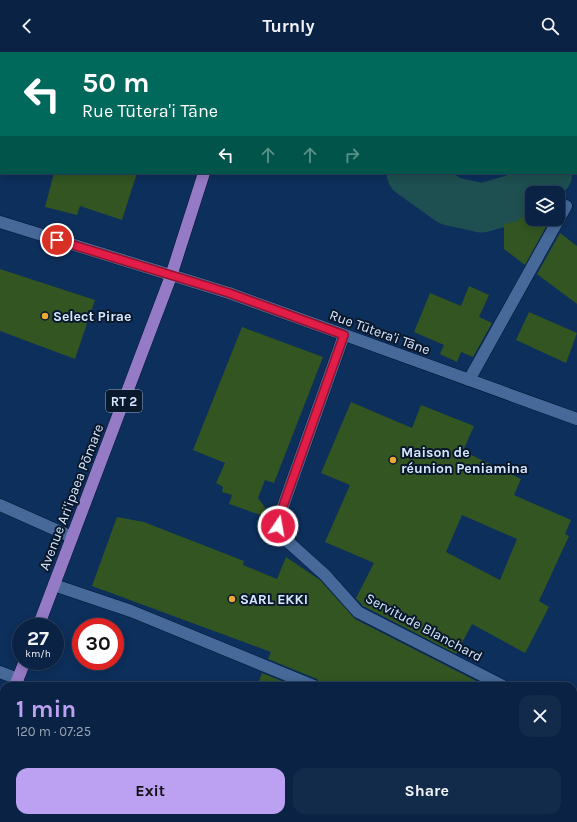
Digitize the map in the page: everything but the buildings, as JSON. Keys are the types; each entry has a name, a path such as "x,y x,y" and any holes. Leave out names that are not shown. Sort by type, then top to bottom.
{"main road":[{"name":"Avenue Ari'ipaea Pōmare","path":"41,618 171,276 204,174"},
{"path":"17,682 22,670"}],"street":[{"path":"469,380 566,206"},
{"name":"Rue Tūtera'i Tāne","path":"0,222 229,293 577,419"},
{"name":"Servitude Blanchard","path":"344,335 282,509 278,526 285,539 319,570 358,612 495,682"},
{"path":"0,505 72,537"},
{"path":"54,585 131,611 304,682"},
{"path":"0,672 15,682"}],"waterway":[{"path":"412,174 450,201 482,208 517,198 547,174"}],"place":[{"name":"Select Pirae","path":"45,316"},
{"name":"Maison de réunion Peniamina","path":"393,460"},
{"name":"SARL EKKI","path":"232,599"}],"route":[{"path":"57,240 229,293 344,335 282,509 278,526"}]}
